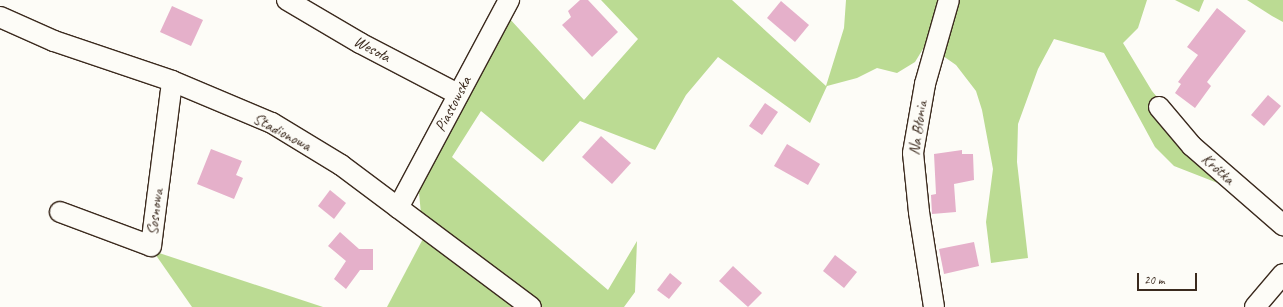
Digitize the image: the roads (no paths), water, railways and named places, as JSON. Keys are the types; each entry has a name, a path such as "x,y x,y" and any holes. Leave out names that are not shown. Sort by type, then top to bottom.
{"street":[{"name":"Wesoła","path":"287,0 360,43 458,94"},
{"name":"Piastowska","path":"398,208 509,0"},
{"name":"Na Błonia","path":"934,307 919,212 913,153 925,84 949,0"},
{"name":"Stadionowa","path":"0,17 54,41 172,81 272,123 341,165 531,307"},
{"name":"Sosnowa","path":"60,212 151,246 172,81"},
{"name":"Krótka","path":"1159,107 1192,146 1256,203 1283,224"},
{"path":"1255,307 1283,274"}]}
